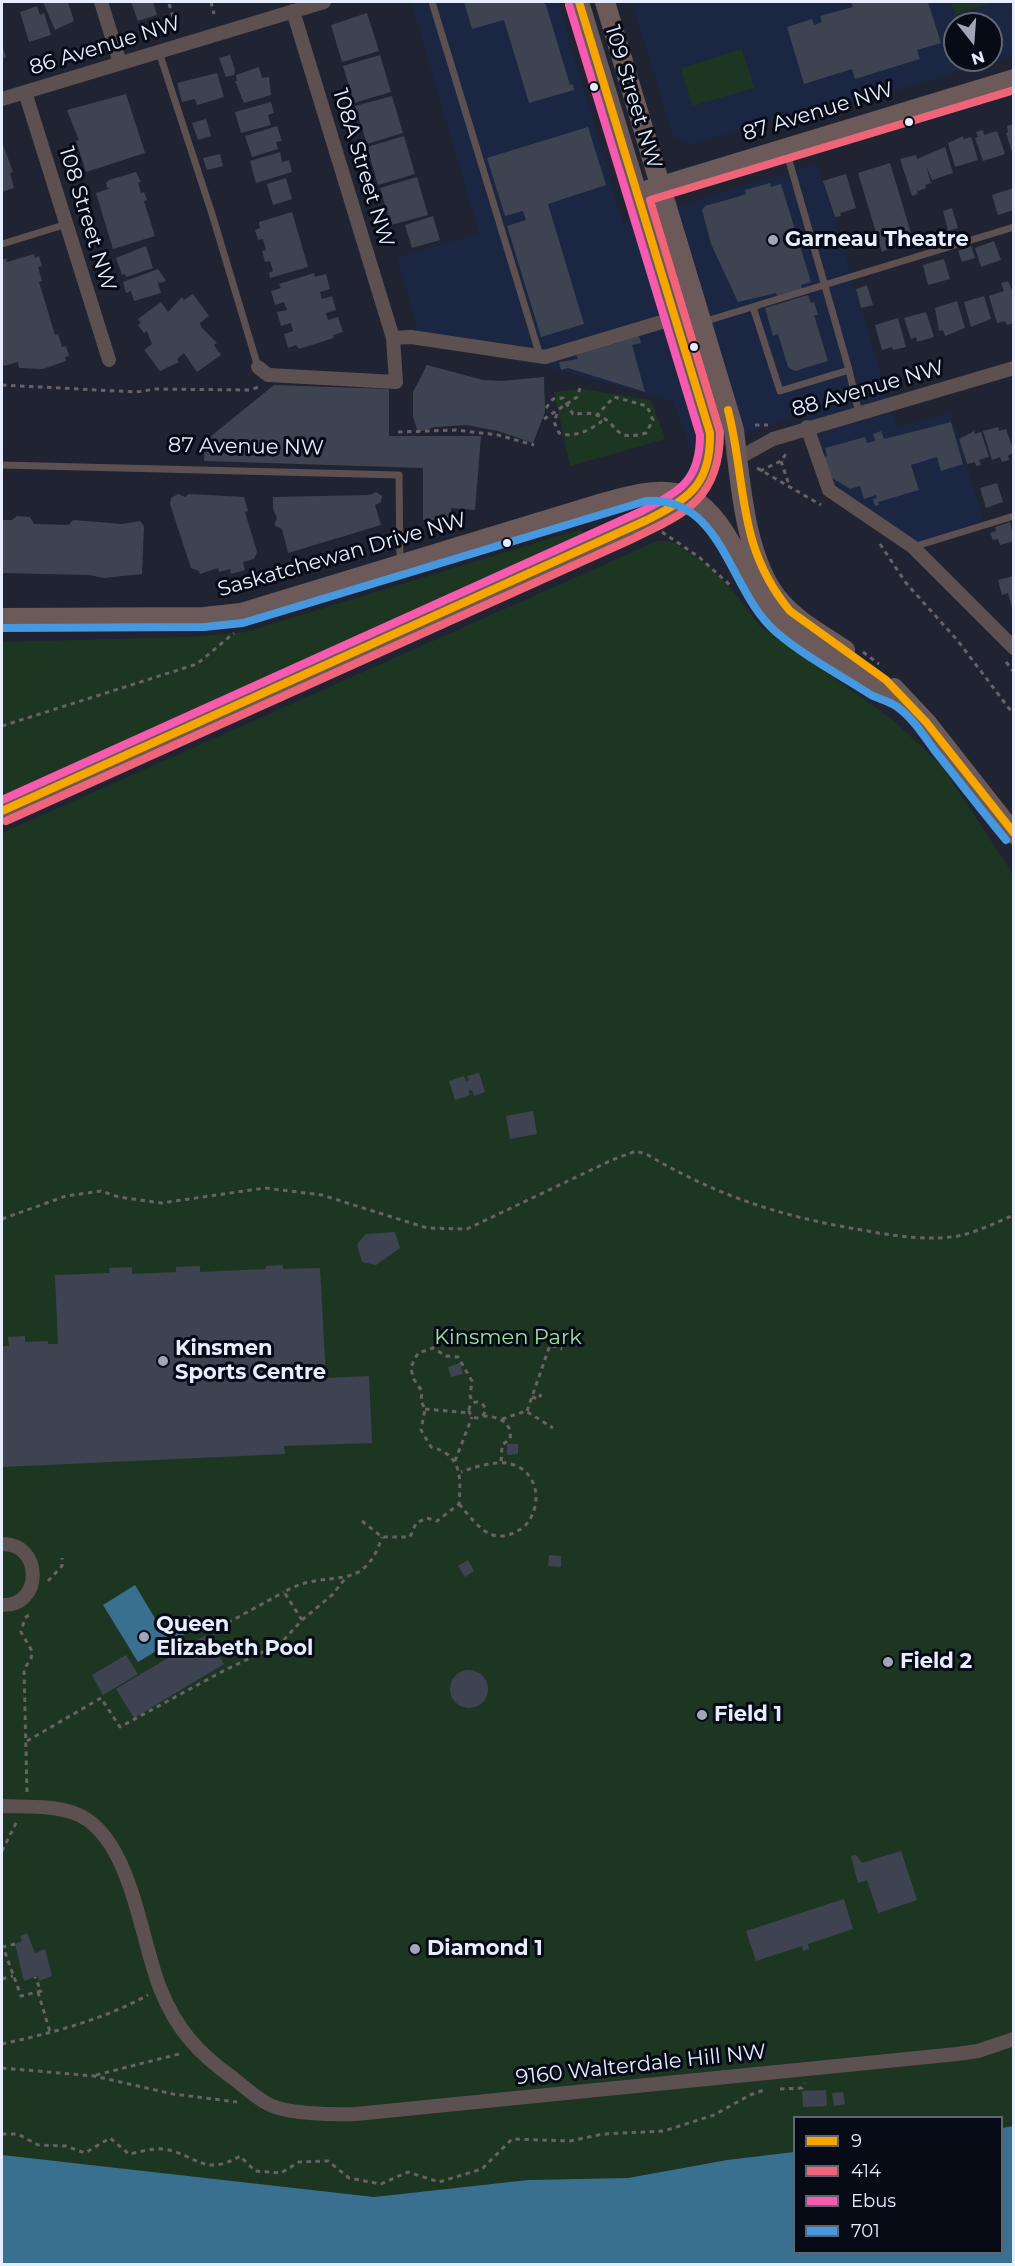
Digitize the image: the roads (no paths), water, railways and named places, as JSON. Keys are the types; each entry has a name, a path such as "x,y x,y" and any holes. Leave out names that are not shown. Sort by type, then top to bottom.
{"main road":[{"name":"109 Street NW","path":"579,2 710,433 711,452 705,478 687,496 710,513 733,546 764,605 783,624 879,687 903,698"},
{"name":"109 Street NW","path":"605,2 734,430 738,481 747,520 759,559 778,599 790,611 886,680 926,722 1014,834"},
{"name":"87 Avenue NW","path":"637,193 1014,79"},
{"name":"Saskatchewan Drive NW","path":"2,618 225,616 263,607 644,491 658,490 687,496"},
{"path":"2,811 626,530 665,511 687,496"}],"street":[{"path":"101,2 120,63"},
{"name":"86 Avenue NW","path":"2,99 324,2"},
{"name":"108A Street NW","path":"258,367 268,375 396,382 393,338 293,11"},
{"name":"108 Street NW","path":"25,92 109,360"},
{"path":"393,338 411,337 545,357 675,318"},
{"name":"88 Avenue NW","path":"737,459 773,439 1014,368"},
{"path":"807,428 829,490 913,547 1014,648"},
{"path":"2,1544 18,1547 26,1553 34,1570 30,1590 15,1603 3,1607"},
{"name":"9160 Walterdale Hill NW","path":"2,1806 51,1808 75,1813 88,1821 109,1841 122,1867 160,1988 178,2024 197,2050 271,2105 322,2114 356,2114 957,2054 978,2051 1014,2039"}],"lane":[{"path":"432,2 540,356"},
{"path":"158,51 212,214 258,367"},
{"path":"785,147 849,370 859,414"},
{"path":"2,244 66,224"},
{"path":"703,322 1014,227"},
{"path":"753,307 780,391 849,370"},
{"name":"87 Avenue NW","path":"2,465 399,475 400,564"},
{"path":"913,547 1014,516"}],"place":[{"name":"Garneau Theatre","path":"773,240"},
{"name":"Kinsmen Sports Centre","path":"163,1361"},
{"name":"Queen Elizabeth Pool","path":"144,1637"},
{"name":"Field 2","path":"888,1662"},
{"name":"Field 1","path":"702,1715"},
{"name":"Diamond 1","path":"415,1949"}],"park label":[{"name":"Kinsmen Park","path":"508,1338"}]}
